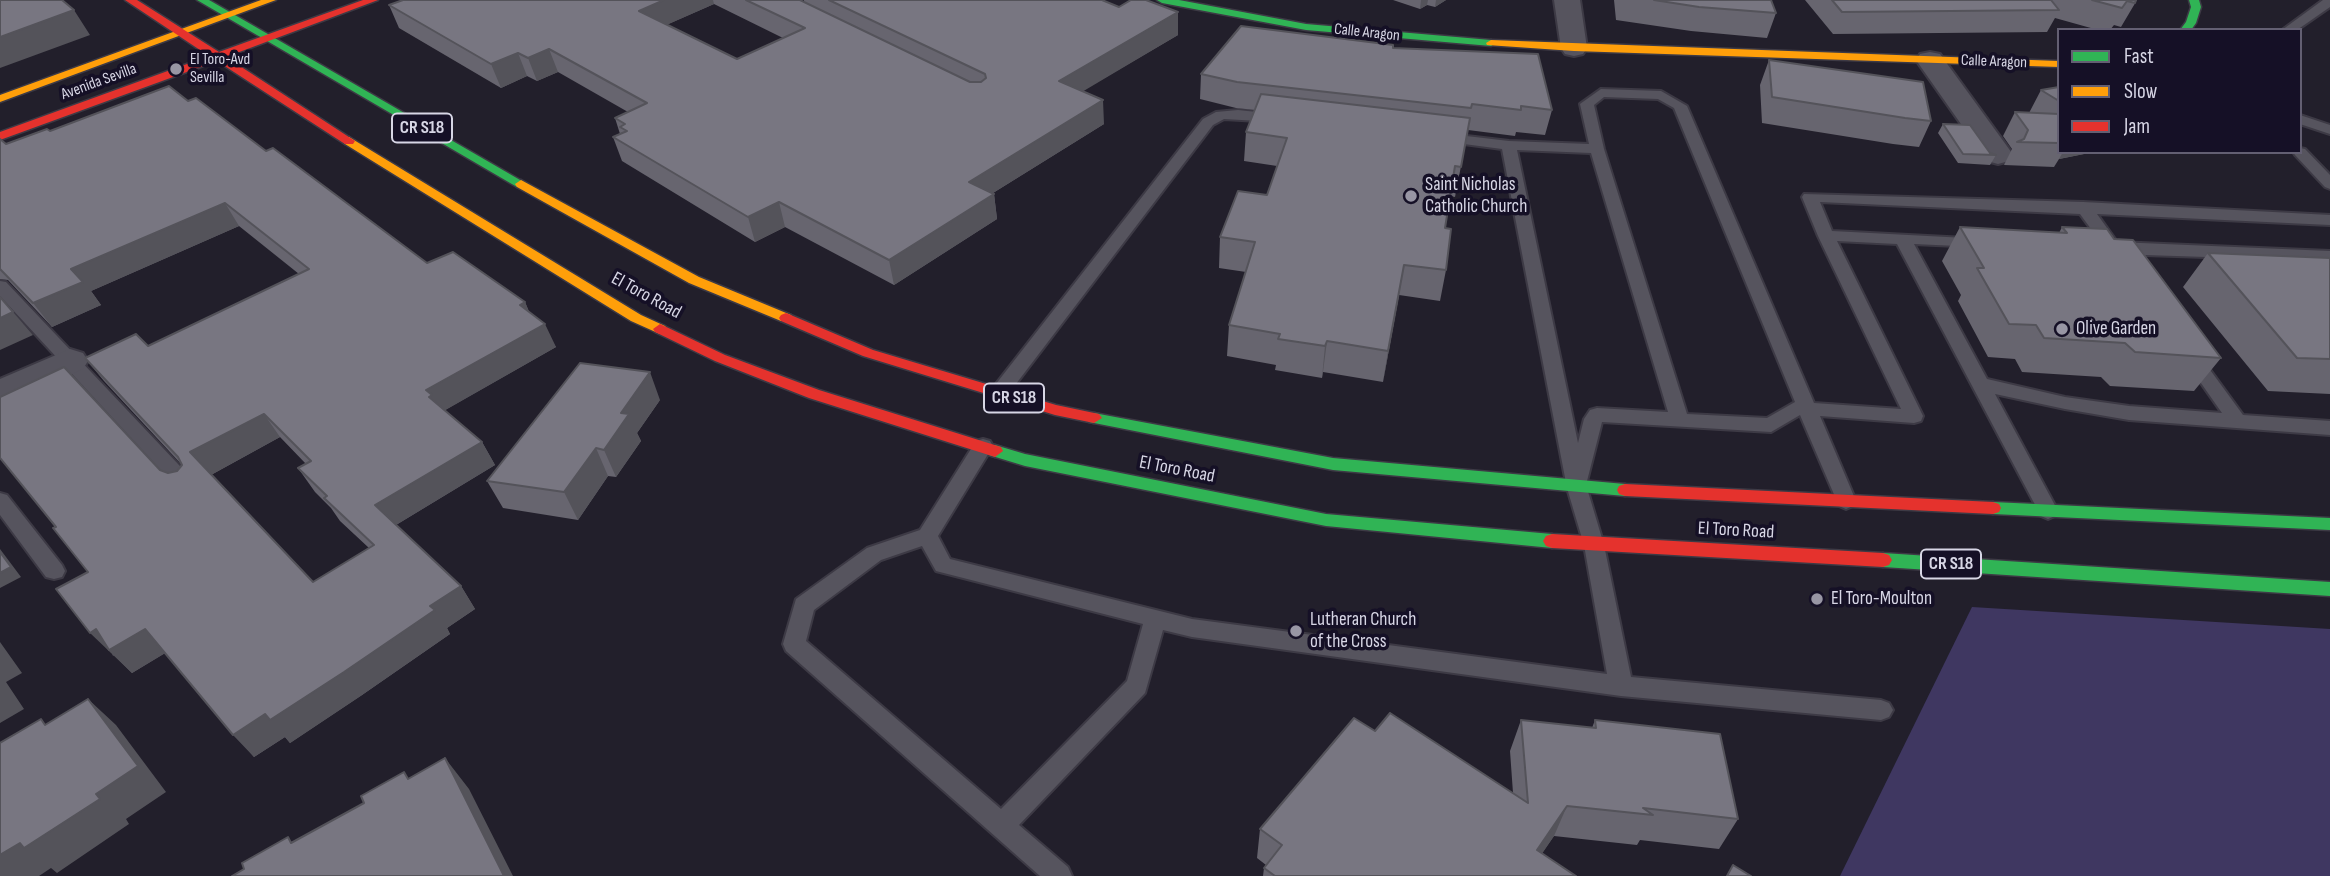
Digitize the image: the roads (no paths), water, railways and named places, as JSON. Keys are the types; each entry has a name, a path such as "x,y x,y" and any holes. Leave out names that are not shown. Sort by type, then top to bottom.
{"main road":[{"name":"El Toro Road","path":"130,0 314,119 636,318 720,358 814,394 1025,460 1326,520 1594,545 1825,556 2330,589"},
{"name":"El Toro Road","path":"202,0 492,169 694,280 868,353 1055,410 1202,441 1333,464 1577,488 2330,524"},
{"path":"228,16 271,0"},
{"path":"333,0 367,2"},
{"name":"Calle Aragon","path":"1163,0 1306,27 1392,36 1574,48 2057,64"},
{"path":"2187,28 2196,7 2194,0"},
{"path":"267,38 367,2"},
{"name":"Avenida Sevilla","path":"0,99 228,16"},
{"name":"Avenida Sevilla","path":"0,150 32,138 45,121 267,38"},
{"path":"108,59 144,84"},
{"path":"0,136 45,121"}],"street":[{"path":"1567,0 1574,48"},
{"name":"Calle Aragon","path":"1930,60 1998,155"},
{"path":"0,394 70,361"}],"lane":[{"path":"2291,28 2330,1"},
{"path":"1679,419 1597,149 1587,104 1601,93 1661,95 1679,106 1846,501"},
{"path":"999,393 1208,122 1221,115 1238,114 1292,120"},
{"path":"2302,120 2330,130"},
{"path":"1427,136 1508,145 1597,149"},
{"path":"1508,145 1577,488 1594,545 1621,687"},
{"path":"2302,154 2330,184"},
{"path":"1577,488 1593,419 1597,415 1771,425 1795,408 1914,416 1826,236 1810,197 2330,220"},
{"path":"2083,207 2128,269"},
{"path":"1826,236 1994,243"},
{"path":"1903,239 2048,511"},
{"path":"2086,246 2330,256"},
{"path":"0,286 188,487"},
{"path":"2183,345 2237,420"},
{"path":"1980,384 2129,413 2330,428"},
{"path":"983,446 927,536 874,554 804,606 794,644 1059,876"},
{"path":"0,500 54,570"},
{"path":"927,536 943,565 1192,628 1621,687 1881,710"},
{"path":"1001,826 1137,686 1155,619"}],"place":[{"name":"El Toro-Avd Sevilla","path":"176,69"},
{"name":"Saint Nicholas Catholic Church","path":"1411,196"},
{"name":"Olive Garden","path":"2062,329"},
{"name":"El Toro-Moulton","path":"1817,599"},
{"name":"Lutheran Church of the Cross","path":"1296,631"}]}
